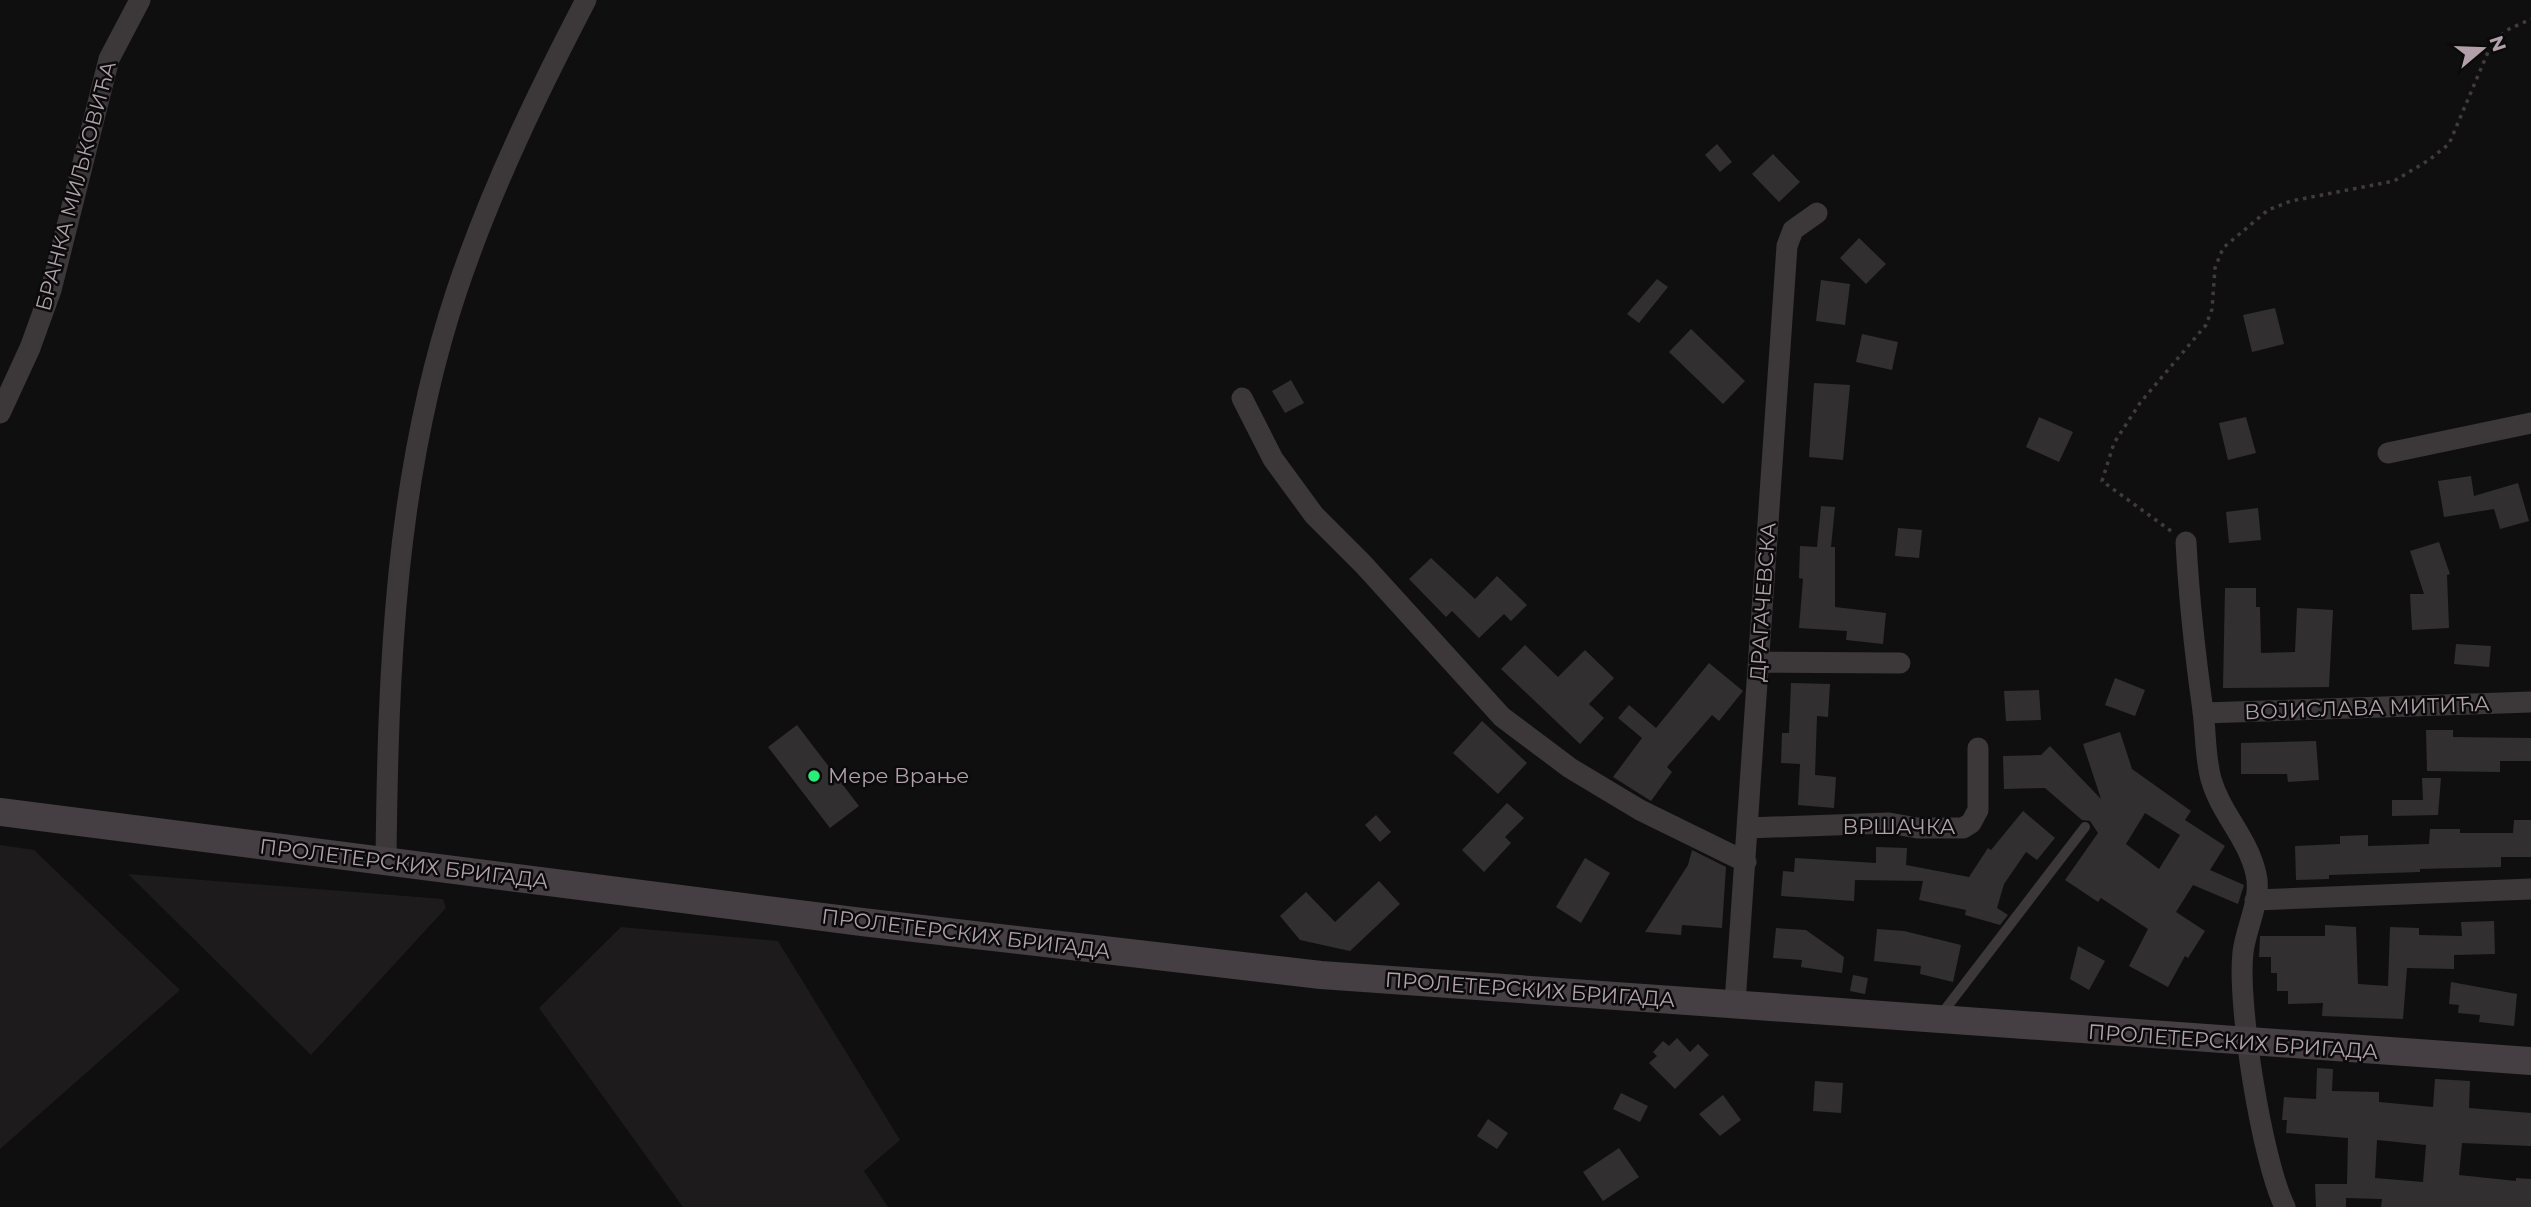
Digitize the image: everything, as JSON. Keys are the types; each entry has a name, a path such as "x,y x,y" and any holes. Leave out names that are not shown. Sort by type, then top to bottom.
{"street":[{"name":"БРАНКА МИЉКОВИЋА","path":"0,413 30,348 51,290 109,59 140,0"},
{"path":"386,862 387,734 394,600 419,433 456,293 478,232 535,97 586,0"},
{"name":"ДРАГАЧЕВСКА","path":"1735,1003 1787,246 1793,230 1817,213"},
{"path":"1242,398 1273,459 1314,515 1502,717 1561,762 1640,810 1746,862"},
{"path":"2388,453 2531,423"},
{"path":"2186,542 2190,623 2211,778 2224,808 2244,839 2256,874 2255,900 2243,953 2249,1043 2269,1165 2285,1207"},
{"path":"1759,662 1900,663"},
{"name":"ВОЈИСЛАВА МИТИЋА","path":"2203,713 2531,702"},
{"name":"ВРШАЧКА","path":"1748,828 1889,823 1917,828 1963,828 1970,823 1978,810 1978,748"},
{"name":"ПРОЛЕТЕРСКИХ БРИГАДА","path":"0,812 386,862 1321,975 1735,1003 1936,1021 2531,1061"},
{"path":"2255,900 2531,889"}],"lane":[{"path":"1936,1021 2085,827"}],"path":[{"path":"2186,542 2102,481 2114,443 2140,403 2206,325 2212,309 2215,268 2223,248 2269,210 2291,201 2394,181 2429,160 2449,144 2491,45 2507,30 2531,19"}],"shaded area":[{"path":"0,845 34,850 180,990 0,1149"},
{"path":"128,874 443,899 446,908 311,1055"},
{"path":"621,927 778,941 900,1140 864,1171 888,1207 683,1207 539,1008"}],"building":[{"path":"1717,144 1732,162 1720,172 1705,155"},
{"path":"1773,154 1800,182 1779,202 1752,174"},
{"path":"1859,238 1886,264 1866,284 1840,258"},
{"path":"1657,279 1668,287 1639,323 1627,314"},
{"path":"1821,280 1850,284 1845,325 1816,321"},
{"path":"2275,308 2284,344 2252,352 2243,315"},
{"path":"1691,329 1745,381 1723,404 1669,352"},
{"path":"1862,334 1898,342 1892,370 1856,362"},
{"path":"1291,380 1304,403 1285,413 1272,391"},
{"path":"1814,383 1850,385 1843,460 1809,457"},
{"path":"2039,417 2073,432 2059,462 2026,447"},
{"path":"2246,417 2256,453 2228,460 2219,423"},
{"path":"2471,476 2474,496 2518,483 2529,521 2500,529 2494,509 2444,517 2438,481"},
{"path":"1821,506 1835,507 1831,547 1835,547 1835,607 1886,613 1883,644 1846,640 1847,631 1799,628 1803,579 1799,578 1800,546 1817,547"},
{"path":"2258,508 2261,540 2229,543 2226,512"},
{"path":"1898,528 1922,530 1919,558 1895,556"},
{"path":"2439,542 2450,574 2447,575 2449,628 2412,630 2410,594 2424,594 2410,551"},
{"path":"1431,558 1475,599 1497,576 1527,605 1511,621 1504,614 1479,638 1452,611 1446,617 1409,579"},
{"path":"2225,588 2256,588 2256,607 2260,607 2261,653 2295,652 2297,608 2333,610 2329,687 2223,688"},
{"path":"2456,644 2491,646 2489,667 2454,664"},
{"path":"1525,645 1558,677 1585,650 1614,678 1589,704 1604,718 1580,744 1501,669"},
{"path":"1709,663 1743,691 1719,721 1712,715 1667,767 1672,772 1651,801 1613,777 1642,738 1618,718 1629,705 1656,728"},
{"path":"2115,678 2145,690 2135,716 2105,705"},
{"path":"1791,683 1830,684 1828,717 1817,716 1815,775 1836,777 1834,808 1798,805 1800,764 1781,763 1782,733 1789,733"},
{"path":"2039,690 2041,720 2006,721 2004,691"},
{"path":"1482,721 1527,763 1498,794 1453,753"},
{"name":"Мере Врање","path":"797,725 859,806 830,828 768,747"},
{"path":"2426,730 2453,730 2453,737 2531,738 2531,761 2500,761 2500,772 2427,771"},
{"path":"2120,732 2132,769 2191,811 2185,820 2225,846 2210,870 2244,885 2238,904 2193,885 2176,912 2205,931 2188,958 2185,956 2168,987 2129,966 2148,929 2101,898 2098,902 2065,880 2098,833 2090,821 2082,820 2045,788 2004,789 2003,756 2041,755 2050,746 2101,799 2083,744","holes":["2145,813 2180,835 2159,869 2126,844"]},
{"path":"2316,741 2319,780 2288,782 2287,774 2241,774 2241,743"},
{"path":"2422,778 2441,778 2438,815 2392,816 2392,800 2423,800"},
{"path":"1507,803 1524,818 1505,837 1511,843 1484,872 1462,850"},
{"path":"2023,811 2055,838 2037,860 2026,852 2004,884 1997,908 2008,915 2000,925 1965,915 1966,910 1919,900 1923,881 1855,880 1854,901 1781,896 1783,871 1794,872 1795,858 1876,863 1876,847 1907,848 1906,865 1969,877 1988,848 1991,850"},
{"path":"1376,815 1391,832 1380,842 1365,825"},
{"path":"2514,820 2531,820 2531,857 2501,857 2501,867 2420,869 2420,872 2329,875 2329,879 2296,880 2295,846 2340,844 2340,836 2368,835 2368,846 2429,844 2430,829 2460,829 2460,833 2513,833"},
{"path":"1692,850 1726,867 1722,928 1682,925 1681,935 1645,932 1688,865"},
{"path":"1585,858 1610,873 1581,923 1556,907"},
{"path":"1379,881 1400,904 1350,951 1300,940 1280,916 1306,892 1335,922"},
{"path":"2494,921 2495,954 2454,955 2454,969 2407,968 2403,1019 2322,1016 2323,1003 2288,1004 2288,991 2277,991 2277,973 2271,973 2271,957 2259,957 2260,936 2325,936 2325,925 2356,927 2358,984 2388,986 2390,927 2419,928 2419,935 2462,936 2461,922"},
{"path":"1776,928 1806,930 1844,957 1842,973 1801,967 1802,960 1773,958"},
{"path":"1877,929 1904,931 1961,945 1953,982 1920,974 1921,966 1874,961"},
{"path":"2078,946 2105,961 2089,990 2070,979"},
{"path":"1853,975 1868,978 1865,994 1850,991"},
{"path":"2451,982 2517,994 2514,1026 2479,1022 2480,1015 2458,1013 2459,1005 2449,1004"},
{"path":"1677,1038 1690,1052 1698,1044 1709,1055 1675,1089 1649,1063 1657,1056 1653,1052 1663,1041 1669,1046"},
{"path":"2317,1068 2333,1069 2332,1091 2379,1092 2379,1102 2433,1107 2435,1079 2470,1081 2469,1108 2531,1113 2531,1146 2462,1143 2459,1175 2516,1181 2516,1178 2531,1179 2531,1207 2381,1207 2382,1199 2346,1198 2346,1207 2316,1207 2315,1184 2347,1184 2348,1138 2286,1133 2287,1120 2282,1120 2284,1097 2316,1099","holes":["2377,1140 2426,1145 2423,1182 2375,1178"]},
{"path":"1815,1081 1843,1083 1841,1113 1813,1111"},
{"path":"1621,1093 1648,1106 1640,1122 1613,1109"},
{"path":"1723,1095 1741,1120 1720,1136 1699,1114"},
{"path":"1488,1119 1508,1133 1497,1149 1477,1136"},
{"path":"1619,1148 1639,1177 1603,1201 1583,1172"}],"place":[{"name":"Мере Врање","path":"814,776"}]}
